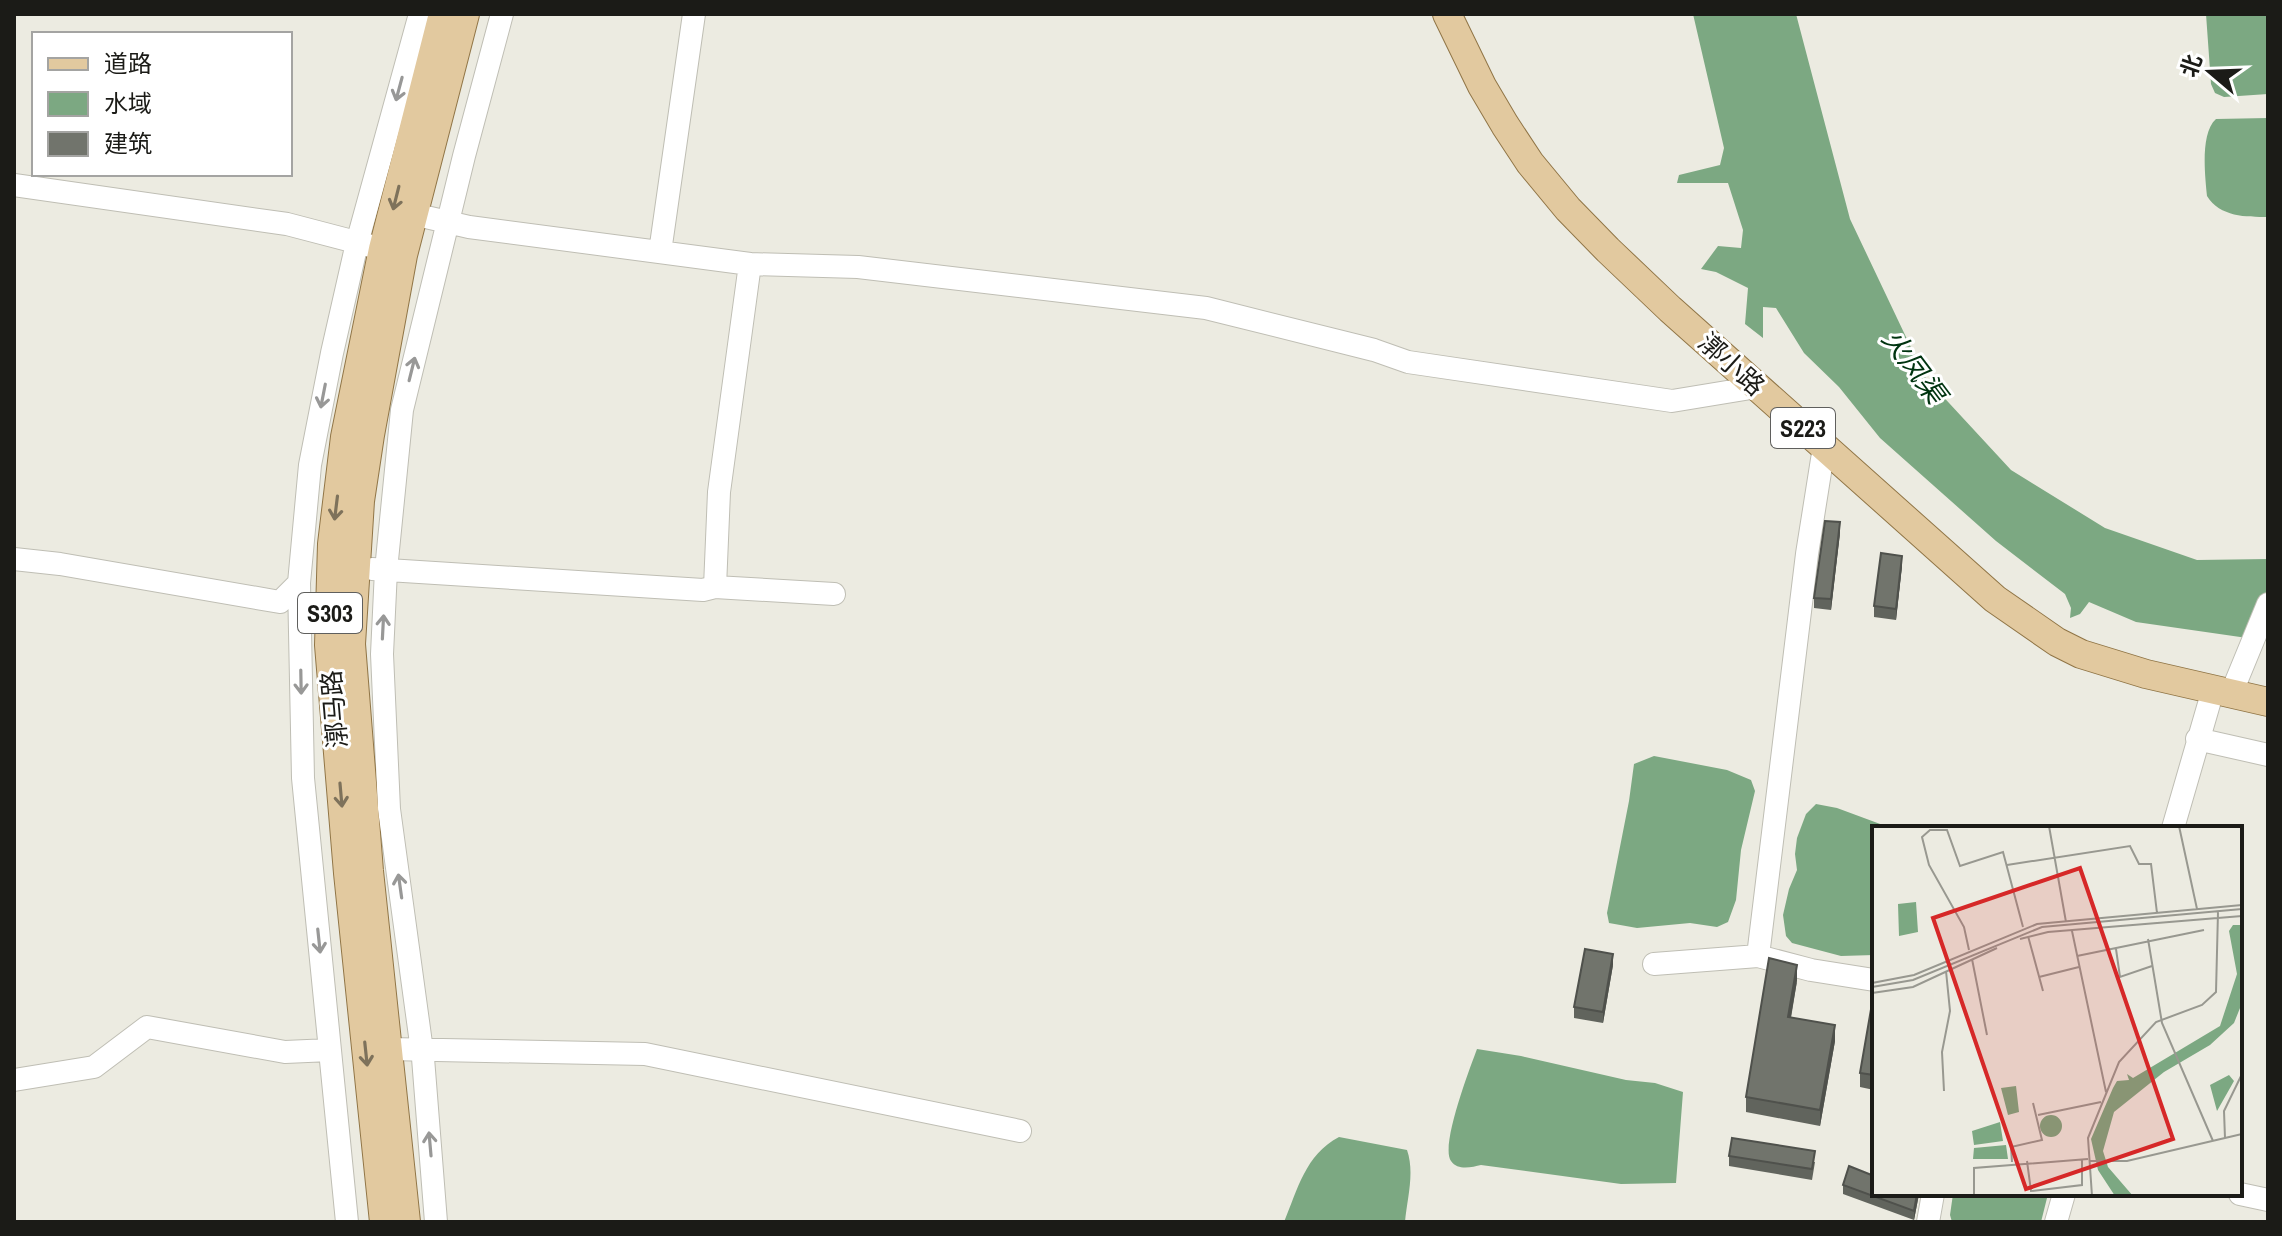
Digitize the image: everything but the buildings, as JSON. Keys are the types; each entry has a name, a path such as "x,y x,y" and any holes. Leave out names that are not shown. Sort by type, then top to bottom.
{"main road":[{"name":"漷马路","path":"384,1222 348,873 329,645 332,544 345,437 381,249 443,14"},
{"name":"漷马路","path":"406,1222 369,871 351,644 360,501 370,435 381,249 413,214 465,14"},
{"name":"漷小路","path":"1447,14 1505,125 1530,163 1568,209 1618,260 1757,387 1995,599 2057,642 2081,654 2113,665 2268,702"}],"street":[{"path":"347,1222 303,778 299,583 310,465 332,353 381,249 420,14"},
{"path":"436,1222 422,1050 389,809 382,654 386,570 402,410 502,14"},
{"path":"660,252 694,14"},
{"path":"14,185 287,224 381,249"},
{"path":"413,214 469,227 750,264 858,267 1206,308 1374,350 1408,362 1672,401 1757,387"},
{"path":"715,587 719,492 750,264"},
{"path":"1758,956 1807,554 1824,447"},
{"path":"14,559 60,564 280,602 299,583"},
{"path":"355,567 703,590 715,587 834,594"},
{"path":"2174,826 2197,739 2222,692 2243,668 2268,604"},
{"path":"2197,739 2268,755"},
{"path":"1654,964 1758,956 1811,970 1872,980"},
{"path":"14,1080 94,1067 147,1027 285,1052 330,1050"},
{"path":"388,1049 645,1054 1020,1131"},
{"path":"2242,1194 2268,1200"},
{"path":"1928,1222 1933,1196"},
{"path":"2056,1222 2063,1196"}],"water":[{"name":"火凤渠","path":"1693,14 1796,14 1850,219 1925,377 2011,470 2105,528 2197,560 2268,559 2268,641 2136,622 2089,602 2080,614 2070,618 2071,608 2065,594 1996,541 1880,438 1839,387 1804,353 1776,308 1763,307 1763,338 1745,324 1748,288 1716,272 1701,269 1718,246 1741,248 1743,230 1728,183 1677,183 1679,175 1720,165 1724,148"},
{"path":"2206,14 2268,14 2268,94 2224,97 2215,93 2211,84"},
{"path":"2268,118 2268,217 2226,212 2207,196 2205,155 2211,126 2216,119"},
{"path":"1654,756 1727,770 1751,780 1755,791 1741,850 1736,900 1728,922 1717,927 1690,923 1637,928 1609,923 1607,913 1634,764"},
{"path":"1816,804 1837,808 1886,826 1872,826 1872,955 1841,956 1792,943 1786,936 1783,915 1797,870 1797,838 1806,814"},
{"path":"1477,1049 1626,1080 1655,1083 1683,1092 1676,1183 1621,1184 1481,1165 1465,1168 1454,1164 1449,1153 1449,1140"},
{"path":"1339,1137 1407,1150 1410,1177 1405,1222 1284,1222 1310,1163 1327,1144"},
{"path":"1953,1196 2048,1196 2041,1222 1952,1222"}]}
